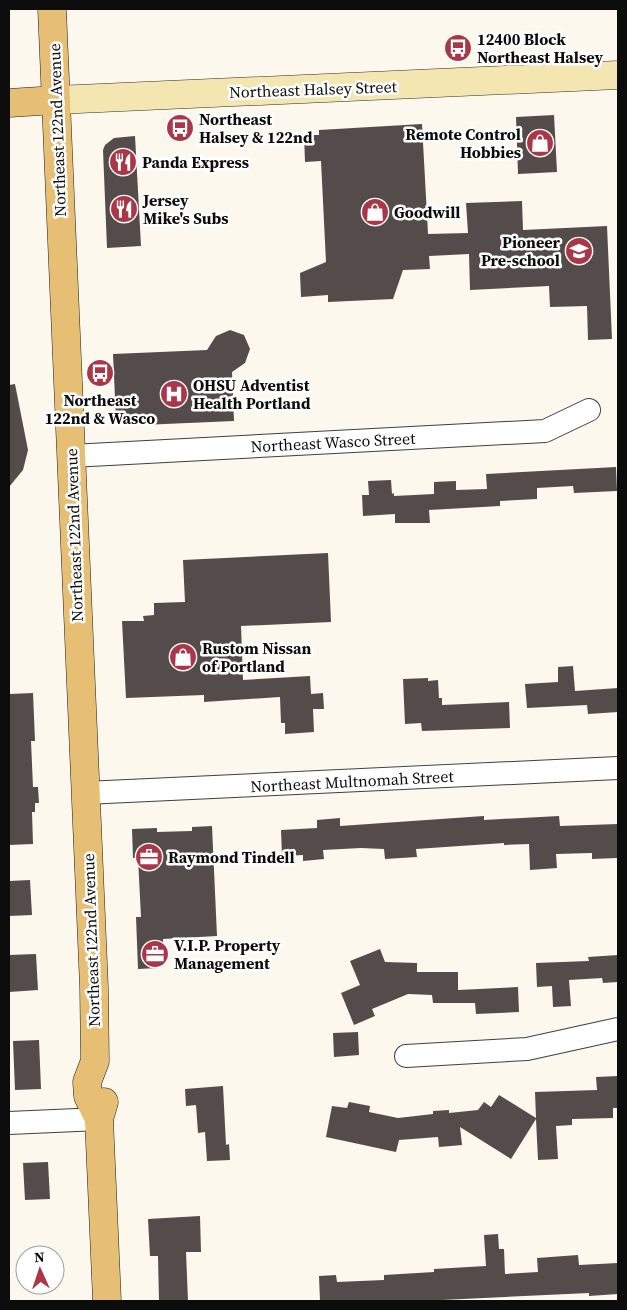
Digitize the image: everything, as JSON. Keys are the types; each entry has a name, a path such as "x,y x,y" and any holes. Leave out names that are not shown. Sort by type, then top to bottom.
{"main road":[{"name":"Northeast 122nd Avenue","path":"52,9 95,1061 88,1082 88,1096 99,1119 107,1301"},
{"name":"Northeast Halsey Street","path":"9,103 618,75"}],"street":[{"name":"Northeast Wasco Street","path":"71,456 545,431 590,410"},
{"name":"Northeast Multnomah Street","path":"85,793 618,768"},
{"path":"406,1056 527,1049 618,1029"},
{"path":"9,1123 99,1119"}],"building":[{"path":"554,115 557,172 518,174 516,117"},
{"path":"422,124 428,234 468,233 466,203 522,201 523,230 607,226 612,339 588,340 587,306 550,307 549,286 470,290 469,254 429,256 430,269 403,270 393,299 328,302 328,295 301,297 300,273 326,262 321,161 305,162 304,135 319,135 319,130"},
{"path":"135,136 141,246 107,248 103,150 105,145 114,138"},
{"name":"OHSU Adventist Health Portland","path":"230,330 244,335 250,349 245,363 232,372 234,421 142,425 142,422 116,420 113,354 207,350 216,336"},
{"path":"15,384 28,450 23,470 9,487 9,385"},
{"path":"616,467 617,491 574,493 573,486 537,488 537,499 500,501 500,506 429,510 430,523 395,523 395,514 363,516 362,495 369,495 368,481 391,480 392,494 394,493 394,496 434,494 434,482 456,481 456,490 487,489 486,474"},
{"name":"Rustom Nissan of Portland","path":"328,553 331,622 241,626 243,680 310,676 311,694 323,693 324,709 313,709 314,732 285,734 285,723 281,723 280,697 204,702 204,695 126,698 122,621 144,621 143,616 154,615 154,603 185,602 183,560"},
{"path":"573,666 575,691 618,688 618,712 588,714 587,705 527,708 525,684 558,682 558,667"},
{"path":"428,678 428,681 438,680 439,698 442,698 442,705 509,702 510,728 422,731 421,723 405,724 403,679"},
{"path":"33,693 35,741 31,741 33,787 38,787 39,803 35,803 35,812 32,812 33,844 9,845 9,694"},
{"path":"484,816 484,820 559,816 560,826 618,824 617,858 592,859 592,853 556,854 557,868 530,870 529,844 504,845 504,843 416,849 417,857 385,859 384,849 361,848 323,850 324,859 303,861 303,855 282,856 281,830 317,828 317,820 340,818 340,826"},
{"path":"212,826 217,936 163,939 164,961 158,962 158,968 138,969 136,917 141,917 138,858 133,858 132,829 157,828 157,832 192,831 192,827"},
{"path":"30,880 32,915 9,916 9,881"},
{"path":"380,949 385,962 417,963 417,972 458,972 458,990 518,987 519,1012 476,1014 475,1003 433,1003 432,995 408,994 372,1009 375,1016 354,1025 341,993 360,985 350,961"},
{"path":"36,954 38,990 9,992 9,955"},
{"path":"618,955 618,982 603,983 602,978 569,980 571,1006 553,1007 552,986 537,987 536,963 589,961 588,957"},
{"path":"358,1032 359,1055 334,1057 333,1033"},
{"path":"39,1040 41,1089 15,1090 13,1041"},
{"path":"618,1076 618,1108 613,1108 613,1118 572,1119 572,1125 556,1126 558,1159 538,1160 536,1119 511,1159 460,1127 462,1145 439,1147 438,1137 399,1140 396,1152 326,1137 332,1106 347,1108 349,1102 370,1106 369,1112 398,1118 433,1114 433,1111 449,1110 449,1113 478,1110 484,1102 491,1107 499,1095 536,1118 535,1092 597,1090 596,1077"},
{"path":"223,1086 226,1145 229,1144 230,1160 207,1161 205,1132 198,1133 196,1105 186,1106 185,1089"},
{"path":"48,1162 50,1199 25,1200 23,1163"},
{"path":"200,1216 201,1252 186,1252 188,1301 159,1301 158,1256 150,1256 148,1219"},
{"path":"498,1234 499,1249 504,1249 505,1274 538,1272 537,1258 578,1255 579,1265 618,1263 618,1294 589,1296 589,1293 421,1301 320,1301 319,1276 336,1275 337,1282 384,1280 384,1275 434,1272 434,1269 486,1266 484,1235"}],"place":[{"name":"12400 Block Northeast Halsey","path":"458,48"},
{"name":"Northeast Halsey & 122nd","path":"180,128"},
{"name":"Remote Control Hobbies","path":"540,143"},
{"name":"Panda Express","path":"123,162"},
{"name":"Jersey Mike's Subs","path":"124,209"},
{"name":"Goodwill","path":"375,212"},
{"name":"Pioneer Pre-school","path":"579,251"},
{"name":"Northeast 122nd & Wasco","path":"100,373"},
{"name":"OHSU Adventist Health Portland","path":"174,394"},
{"name":"Rustom Nissan of Portland","path":"183,657"},
{"name":"Raymond Tindell","path":"149,857"},
{"name":"V.I.P. Property Management","path":"155,954"}]}
